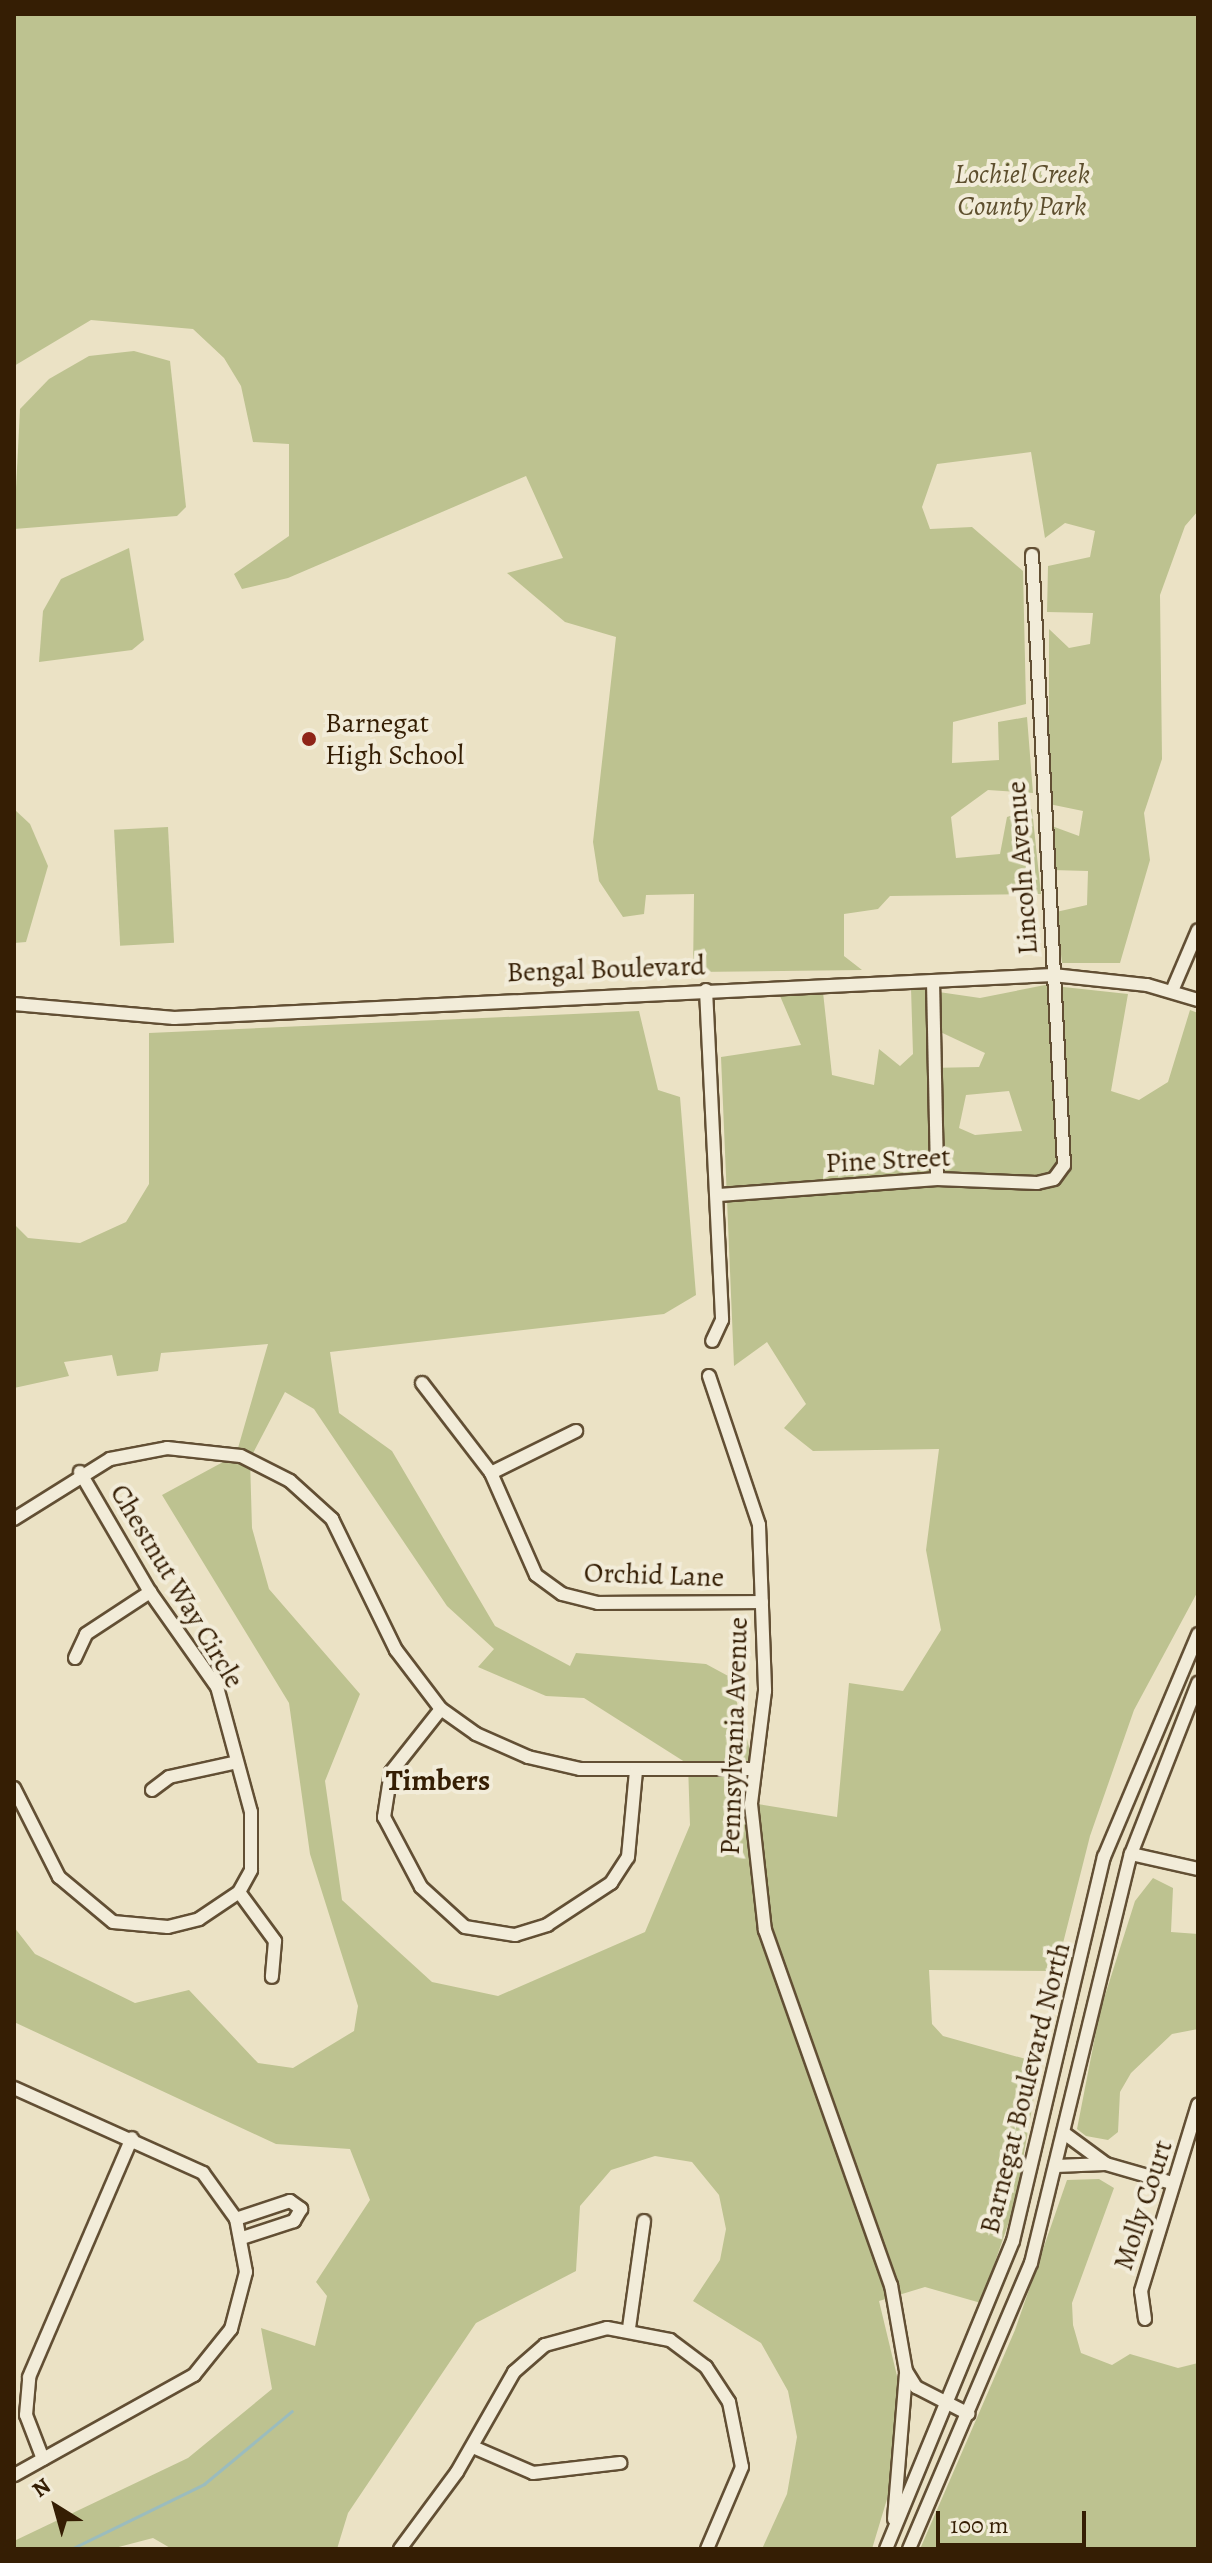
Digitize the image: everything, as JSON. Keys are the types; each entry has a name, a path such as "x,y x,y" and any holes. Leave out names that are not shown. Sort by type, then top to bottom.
{"street":[{"name":"Lincoln Avenue","path":"1032,555 1053,975 1067,1154 1058,1175"},
{"path":"1172,991 1198,930"},
{"name":"Bengal Boulevard","path":"14,1004 174,1018 1053,975 1172,991 1198,1000"},
{"path":"933,981 937,1179"},
{"path":"706,990 719,1195 722,1320 712,1341"},
{"name":"Pine Street","path":"719,1195 937,1179 1037,1183 1058,1175"},
{"name":"Pennsylvania Avenue","path":"709,1376 759,1525 765,1691 755,1769 753,1848 765,1930 891,2285 906,2371 893,2533"},
{"name":"Orchid Lane","path":"422,1383 491,1473 536,1575 562,1594 598,1603 762,1602"},
{"path":"491,1473 576,1431"},
{"path":"14,1519 80,1472 135,1453 193,1448 241,1456 290,1481 332,1519 396,1650 441,1709 528,1757 636,1771 699,1764 755,1769"},
{"name":"Chestnut Way Circle","path":"80,1472 150,1592 217,1687 233,1763 255,1834 251,1870 239,1892"},
{"path":"75,1658 86,1634 150,1592"},
{"name":"Barnegat Boulevard North","path":"886,2549 949,2404 1013,2241 1104,1857 1198,1634"},
{"name":"Barnegat Boulevard North","path":"909,2549 1031,2263 1131,1854 1198,1683"},
{"path":"441,1709 391,1772 384,1817 421,1887 465,1927 515,1935 592,1900 628,1857 636,1771"},
{"path":"152,1790 169,1777 233,1763"},
{"path":"14,1788 59,1877 113,1922 181,1925 239,1892 275,1941 272,1977"},
{"path":"1131,1854 1198,1869"},
{"path":"14,2088 132,2138 203,2173 236,2219 242,2238 241,2304 206,2363 170,2393 14,2475"},
{"name":"Molly Court","path":"1145,2319 1141,2291 1198,2105"},
{"path":"1064,2133 1106,2164"},
{"path":"43,2459 26,2415 29,2377 132,2138"},
{"path":"1056,2166 1106,2164 1172,2183"},
{"path":"236,2219 290,2201 301,2209 294,2221 242,2238"},
{"path":"629,2328 644,2221"},
{"path":"400,2549 473,2447 499,2391 545,2345 586,2330 629,2328 692,2355 720,2385 735,2416 742,2467 707,2549"},
{"path":"906,2371 916,2387 969,2414"},
{"path":"473,2447 533,2473 620,2463"}],"green space":[{"name":"Lochiel Creek County Park","path":"14,14 1198,14 1198,511 1185,526 1160,595 1162,759 1144,813 1150,860 1120,963 1062,963 1056,912 1087,905 1088,871 1052,870 1049,825 1079,836 1083,811 1049,804 1049,629 1069,648 1090,644 1093,613 1047,612 1048,566 1090,557 1095,531 1065,523 1045,538 1031,452 937,464 922,507 930,529 972,527 1023,571 1026,704 953,722 952,763 999,760 998,722 1027,717 1033,793 988,790 951,817 956,858 1000,854 1007,817 1032,809 1041,894 890,896 878,909 844,914 844,956 862,970 693,972 694,894 646,895 644,914 623,917 599,881 593,842 616,637 565,622 507,573 563,558 526,476 288,578 242,589 234,574 289,536 289,444 253,442 241,386 224,358 193,329 91,320 14,366"},
{"path":"134,351 170,361 186,507 177,516 14,529 20,409 49,379 89,356"},
{"path":"129,548 144,640 132,650 39,662 43,611 61,579"},
{"path":"14,809 30,824 48,866 26,942 14,943"},
{"path":"168,827 174,943 120,946 114,830"},
{"path":"1045,985 1128,994 1111,1091 1139,1100 1168,1082 1190,1010 1198,1013 1198,1591 1134,1710 1090,1836 1056,1971 929,1970 932,2024 943,2036 1040,2063 1015,2204 981,2303 925,2287 879,2301 897,2376 900,2456 872,2549 762,2549 787,2494 797,2437 788,2391 761,2343 693,2301 720,2260 726,2229 719,2195 692,2162 655,2156 611,2170 580,2206 576,2271 476,2323 348,2513 337,2549 172,2549 153,2538 111,2549 14,2549 14,2541 188,2458 272,2389 261,2328 315,2346 327,2296 316,2282 370,2200 350,2149 276,2144 14,2022 14,1927 35,1954 135,2003 189,1990 258,2063 293,2068 354,2031 358,2006 310,1854 289,1703 162,1495 236,1455 268,1344 161,1353 158,1371 117,1376 112,1355 64,1362 69,1376 14,1388 14,1224 28,1238 80,1243 126,1222 149,1184 149,1033 639,1011 658,1090 680,1097 696,1295 664,1314 330,1352 339,1413 392,1451 495,1626 570,1666 576,1653 706,1664 730,1677 755,1769 751,1803 837,1817 849,1683 903,1691 941,1630 926,1550 939,1449 813,1451 784,1428 806,1404 767,1342 734,1366 721,1057 801,1045 780,996 823,992 832,1075 874,1085 879,1049 900,1066 913,1054 911,988 980,998","holes":["934,1029 985,1053 979,1067 929,1068","1009,1091 1022,1131 975,1135 959,1128 966,1095","285,1392 314,1409 447,1606 494,1649 478,1667 546,1696 584,1698 688,1764 690,1825 645,1932 498,1996 432,1982 342,1900 325,1781 360,1694 269,1589 252,1528 250,1459"]},
{"path":"1153,1878 1173,1888 1171,1932 1198,1934 1198,2029 1172,2034 1131,2073 1120,2092 1118,2132 1108,2140 1086,2136 1077,2129 1100,2011 1135,1901"},
{"path":"1099,2179 1114,2188 1072,2303 1073,2325 1081,2353 1112,2365 1130,2354 1178,2368 1198,2363 1198,2549 920,2549 1015,2330 1067,2180"}],"waterway":[{"path":"71,2549 204,2484 292,2411"}],"place":[{"name":"Barnegat High School","path":"309,739"}],"district":[{"name":"Timbers","path":"438,1780"}]}
